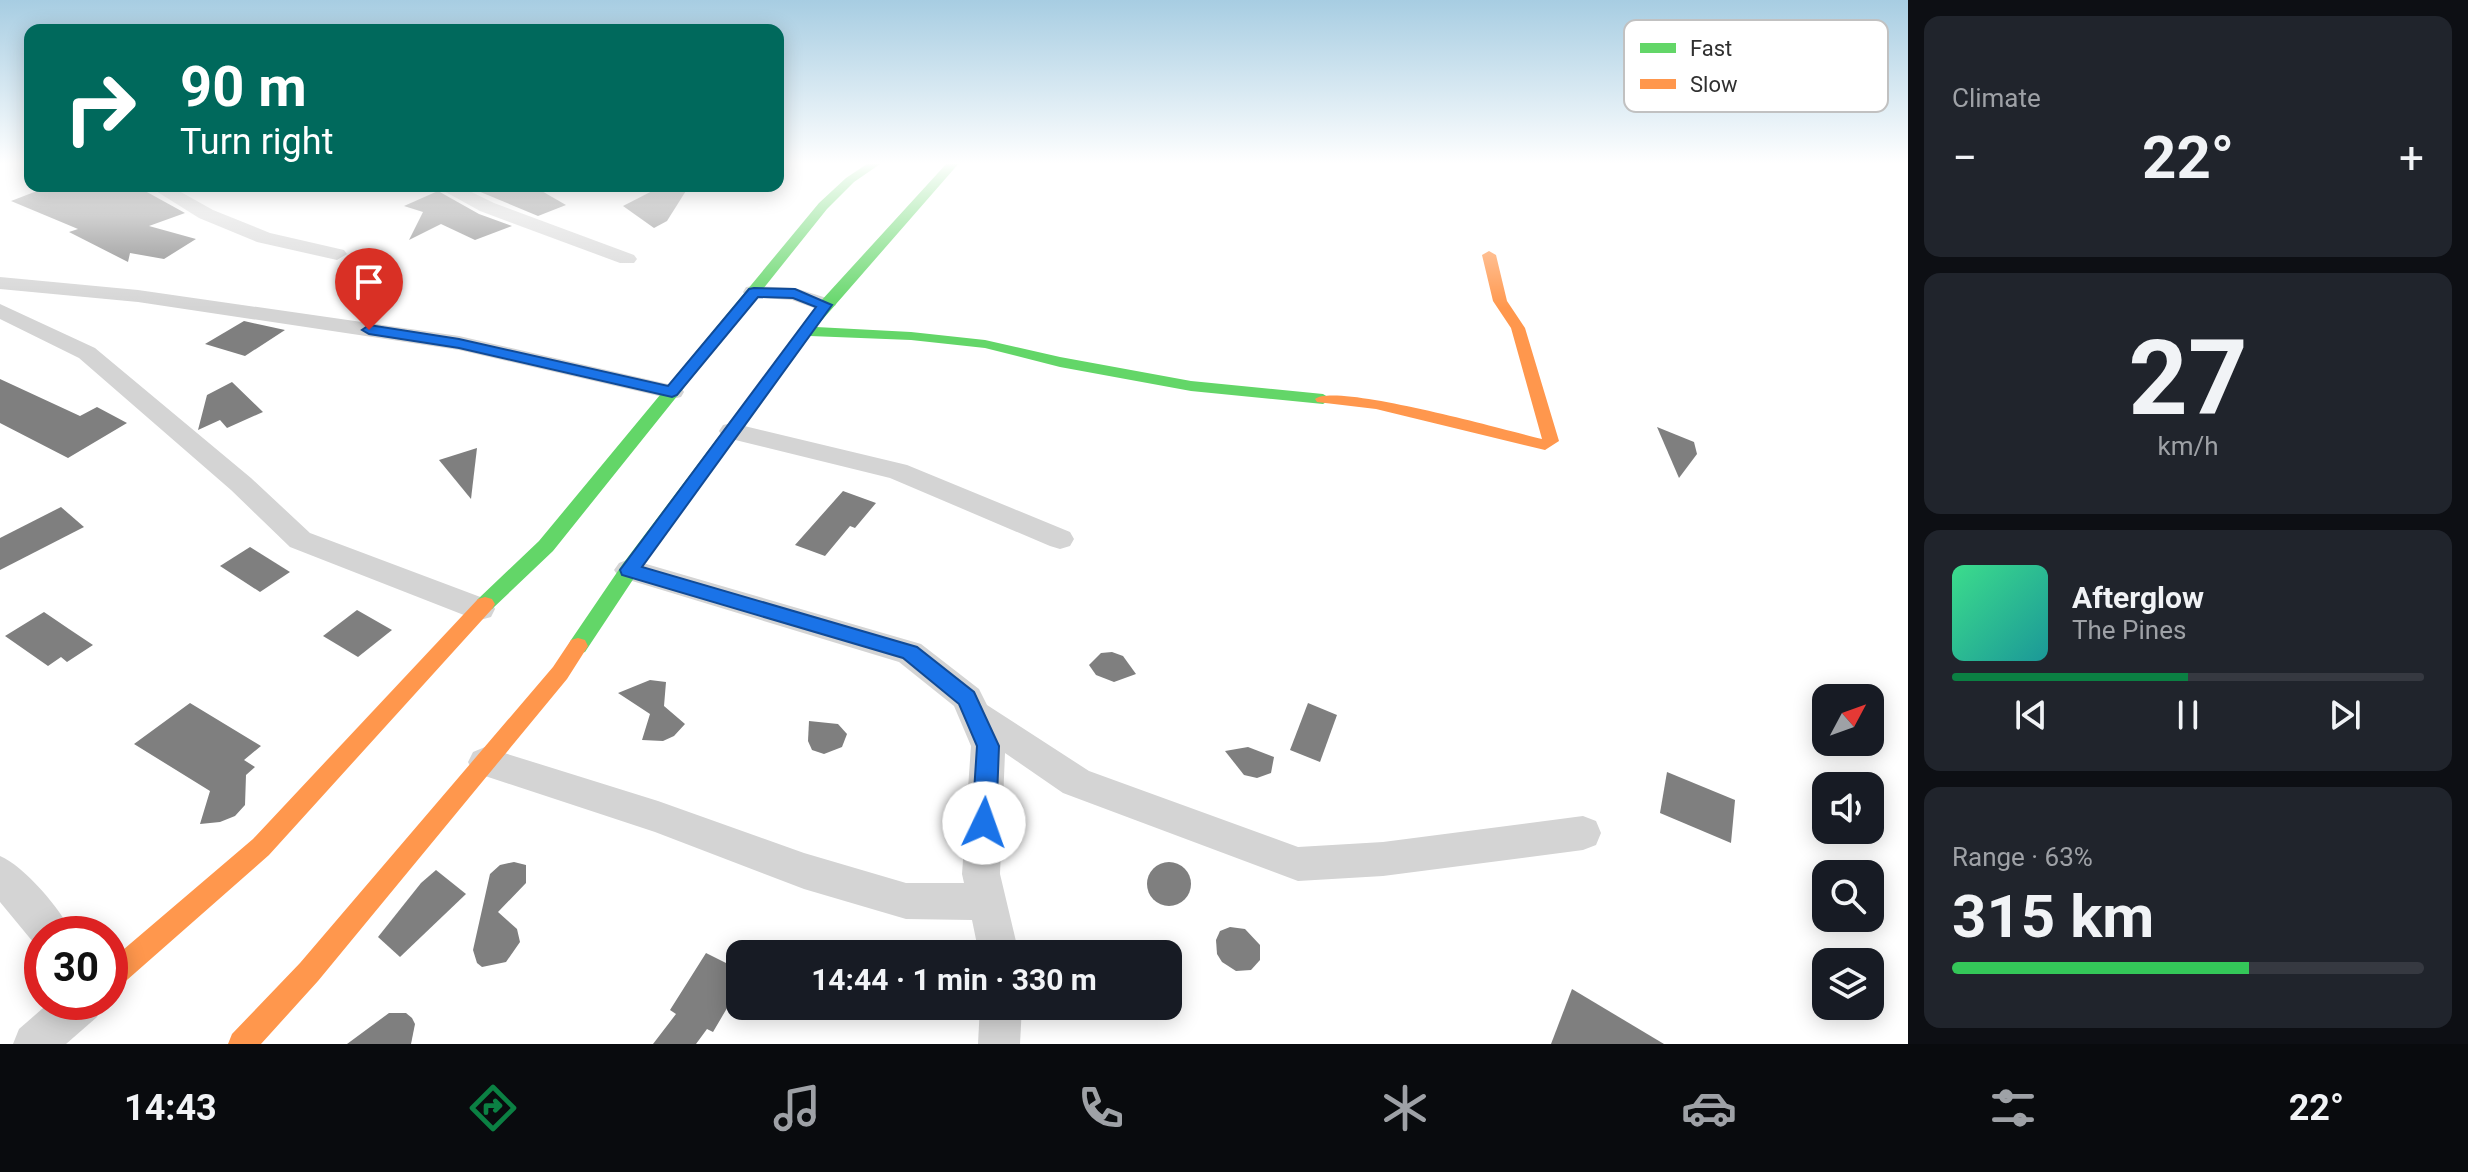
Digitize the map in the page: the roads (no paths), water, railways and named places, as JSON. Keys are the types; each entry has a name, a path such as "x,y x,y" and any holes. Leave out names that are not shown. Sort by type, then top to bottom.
{"street":[{"path":"200,211 264,238 337,254"},
{"path":"497,211 627,259"},
{"path":"128,962 261,847 480,609 546,546 819,211"},
{"path":"242,1044 309,972 560,673 629,570 825,305 910,211"},
{"path":"806,331 911,336 985,344 1060,362 1191,386 1376,404 1545,445 1551,441 1545,414 1518,328 1500,301 1489,255"},
{"path":"0,283 138,296 459,343 672,392"},
{"path":"754,292 795,294 825,305"},
{"path":"0,311 87,353 241,484 300,540 480,609"},
{"path":"732,431 898,471 1060,539"},
{"path":"629,570 910,653 967,698 988,746 981,874 996,940"},
{"path":"974,714 1076,782 1298,864 1383,859 1583,833"},
{"path":"485,762 658,817 804,871 906,901 988,902"},
{"path":"0,874 36,916"},
{"path":"34,1044 61,1020"},
{"path":"999,1044 1000,1020"}]}
